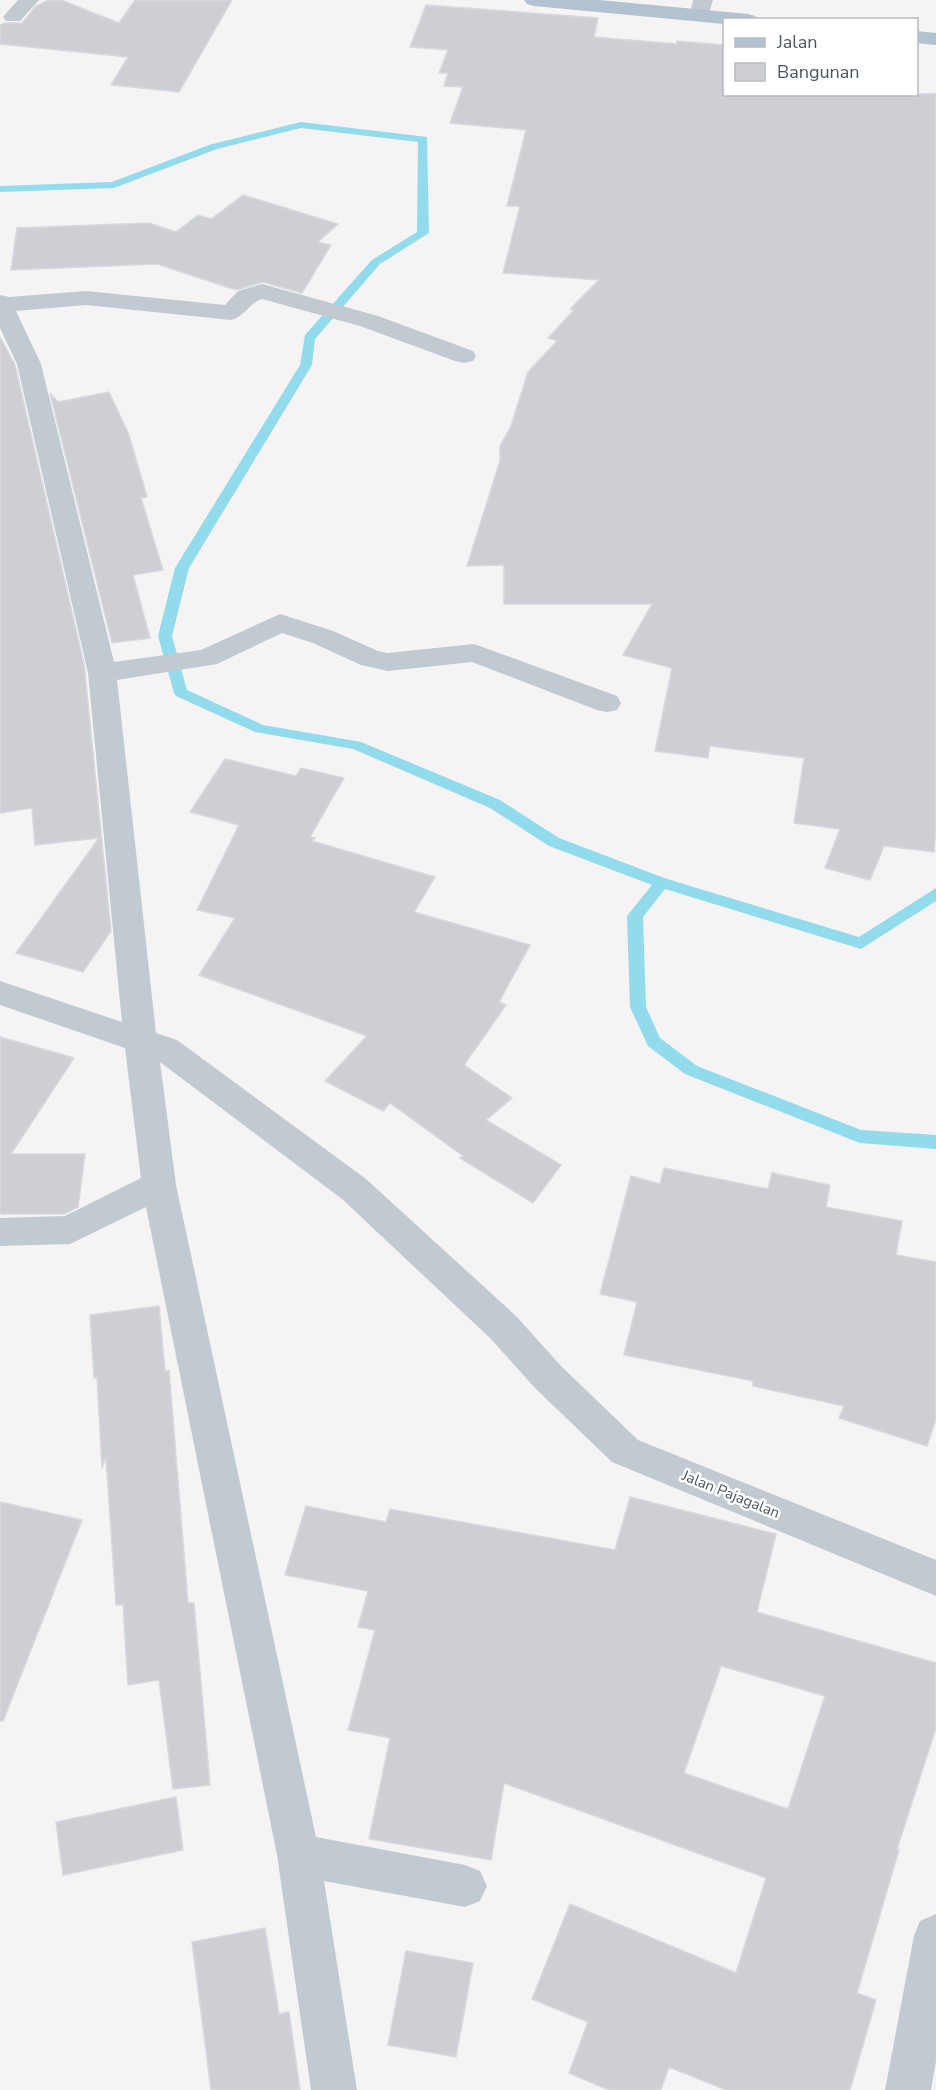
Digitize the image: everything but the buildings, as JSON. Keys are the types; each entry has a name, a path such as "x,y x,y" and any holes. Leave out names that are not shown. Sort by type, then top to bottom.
{"main road":[{"path":"534,0 702,7 741,18"},
{"path":"918,37 936,39"}],"street":[{"path":"13,17 29,0"},
{"path":"334,2090 298,1855 159,1185 140,1040 102,673 29,364 1,304 86,298 231,313 246,296 261,291 369,321 464,356"},
{"path":"102,673 207,658 280,623 323,637 371,659 388,662 474,653 608,703"},
{"name":"Jalan Pajagalan","path":"0,993 165,1049 354,1189 504,1328 548,1377 626,1451 936,1578"},
{"path":"0,1232 70,1230 159,1185"},
{"path":"298,1855 465,1886"},
{"path":"908,2090 936,1936"}],"waterway":[{"path":"0,189 114,185 213,147 301,125 423,139 423,233 376,262 309,338 306,365 182,568 165,636 181,693 260,729 356,745 495,804 554,842 662,883"},
{"path":"662,883 861,943 936,893"},
{"path":"662,883 635,916 638,1007 654,1042 691,1070 860,1136 936,1142"}]}
